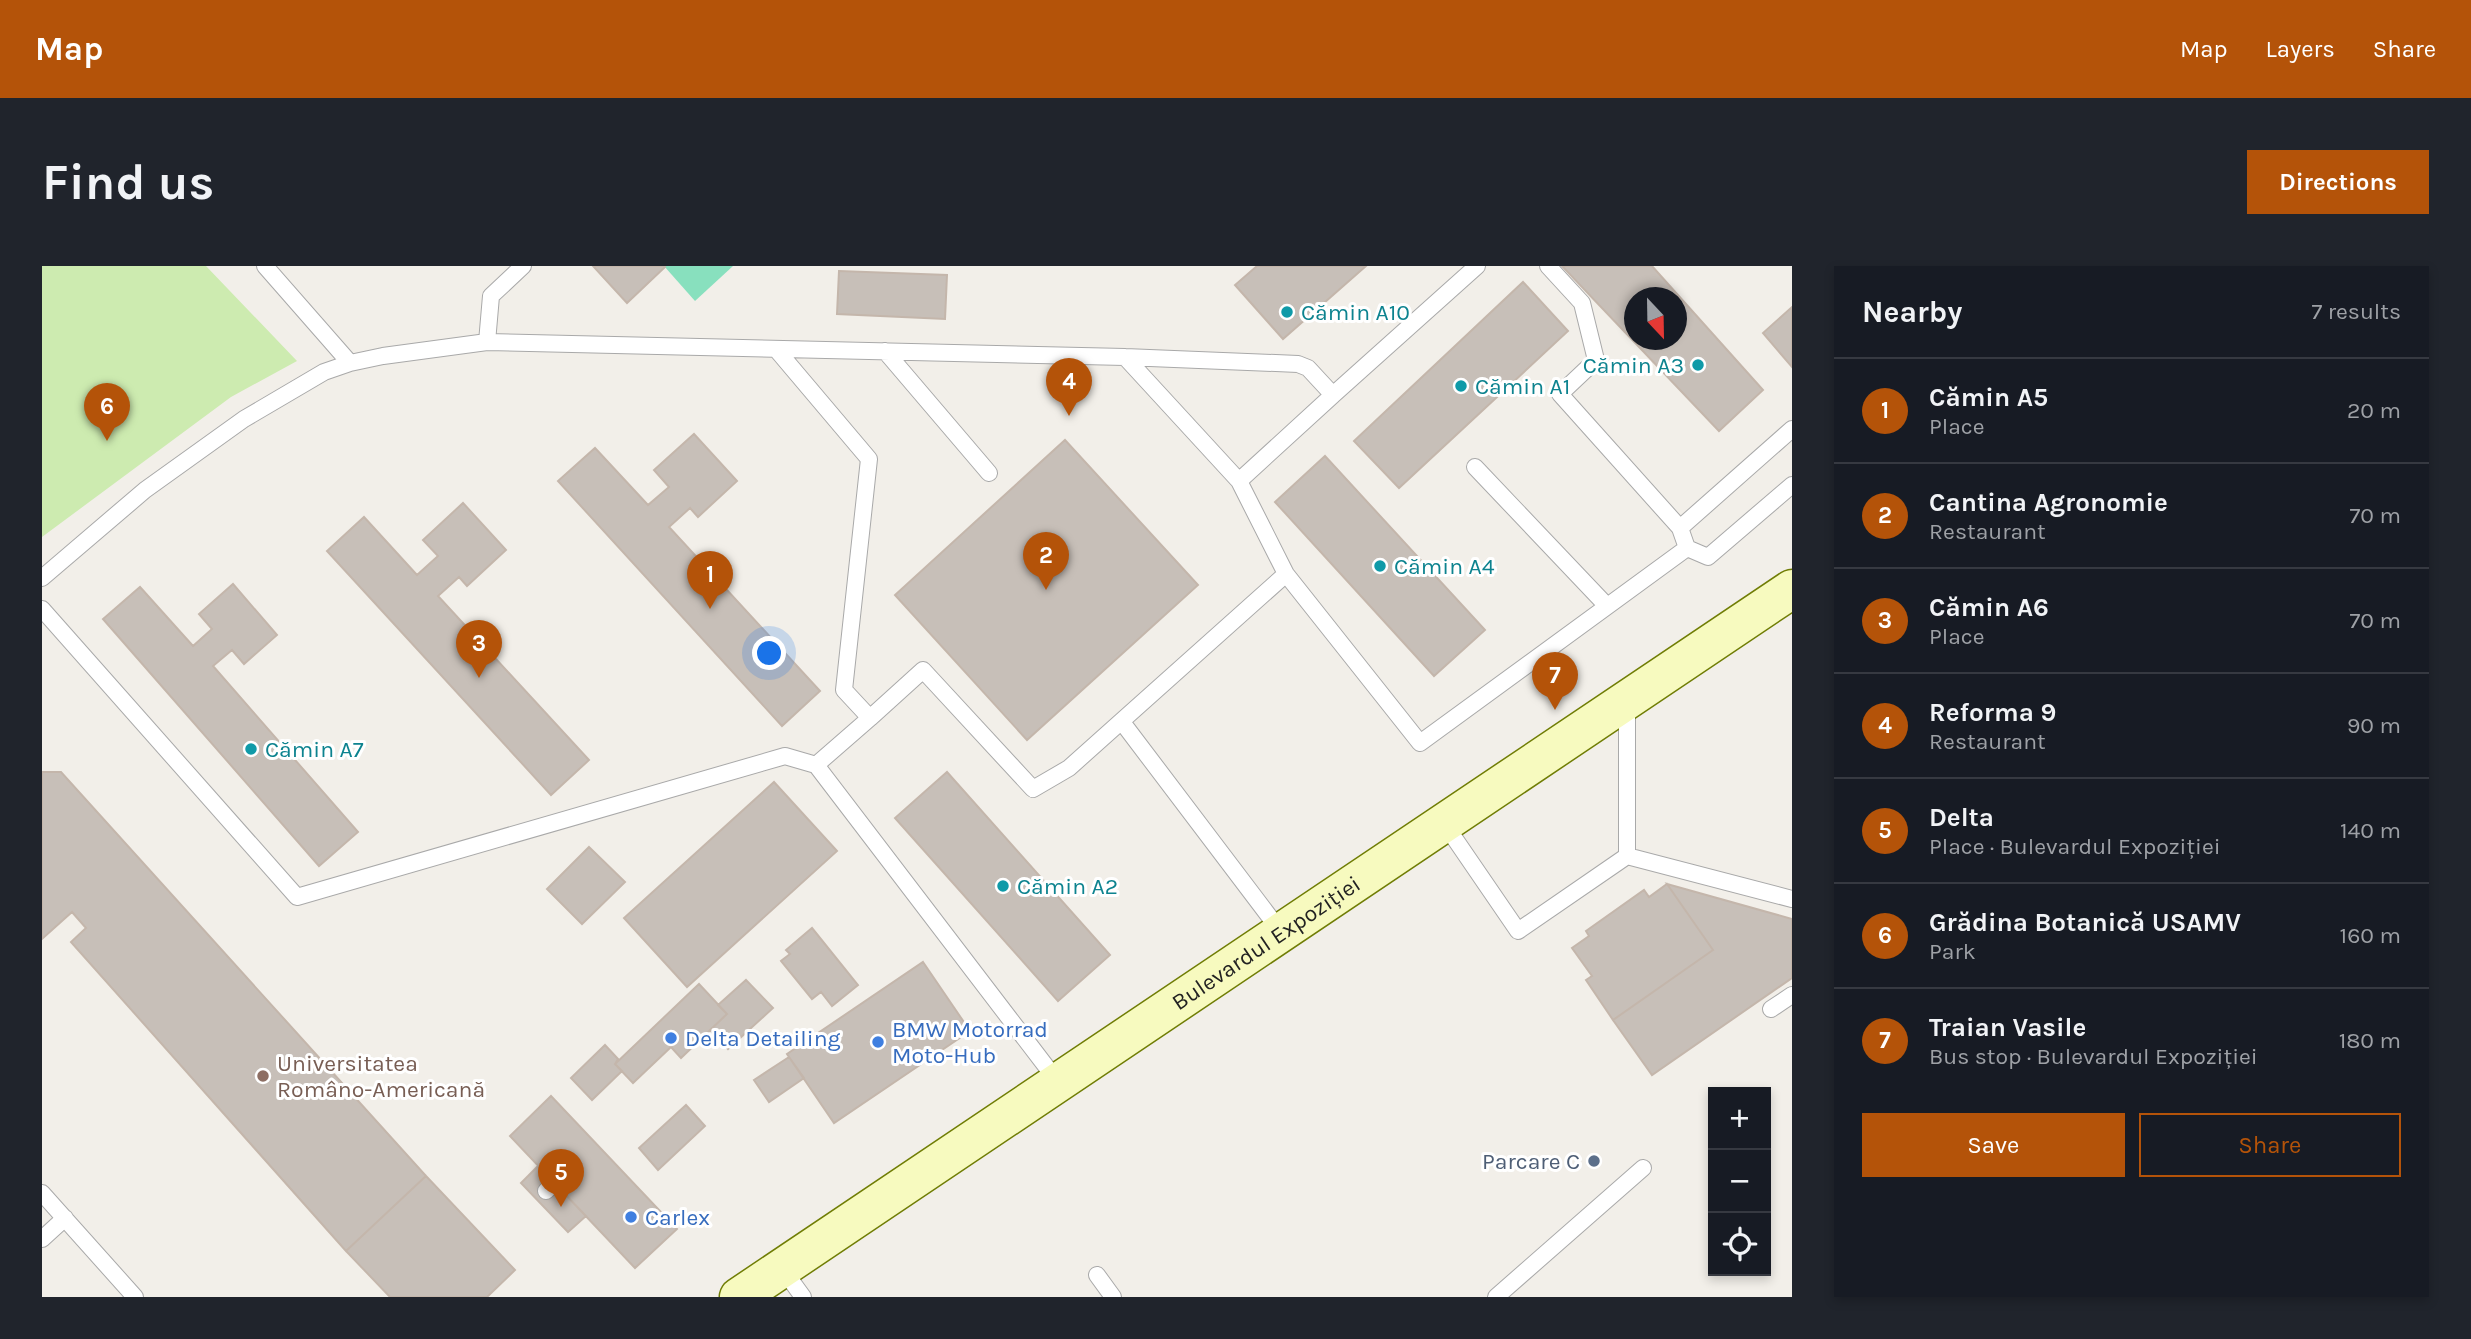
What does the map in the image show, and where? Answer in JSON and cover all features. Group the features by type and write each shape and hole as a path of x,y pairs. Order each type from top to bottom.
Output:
{"street":[{"name":"Bulevardul Expoziției","path":"739,1297 793,1282 1058,1082 1792,589"}],"lane":[{"path":"265,266 350,363"},
{"path":"486,342 491,296 523,266"},
{"path":"1239,481 1477,266"},
{"path":"1548,266 1582,303 1596,360 1560,394 1681,528 1687,548"},
{"path":"42,578 145,490 244,419 324,372 350,363 486,342 1125,357 1298,364 1308,368 1333,395"},
{"path":"776,349 869,459 844,690 870,718"},
{"path":"885,351 989,473"},
{"path":"1125,357 1239,481 1286,574 1420,743 1687,548"},
{"path":"1681,528 1792,429"},
{"path":"1475,467 1607,606"},
{"path":"1687,548 1708,557 1792,485"},
{"path":"816,765 923,670 1033,789 1069,768 1286,574"},
{"path":"42,608 297,897 785,756 816,765 1058,1082"},
{"path":"1627,699 1627,856"},
{"path":"1122,722 1281,932"},
{"path":"1444,823 1518,931 1627,856 1792,899"},
{"path":"1771,1009 1792,995"},
{"path":"1496,1297 1643,1168"},
{"path":"42,1193 135,1297"},
{"path":"42,1239 65,1219"},
{"path":"1097,1275 1113,1297"}],"green space":[{"path":"42,266 206,266 297,361 231,397 42,537"},
{"path":"664,266 733,266 695,301"}],"building":[{"path":"593,266 664,266 665,267 627,303"},
{"name":"Cămin A10","path":"1257,266 1366,266 1283,339 1235,285"},
{"name":"Cămin A3","path":"1562,266 1652,266 1671,287 1624,287 1624,331"},
{"path":"839,271 947,275 945,319 837,314"},
{"name":"Cămin A1","path":"1523,282 1568,331 1399,488 1354,441"},
{"name":"Cămin A3","path":"1687,305 1763,390 1719,431 1642,350 1687,350"},
{"path":"1792,307 1792,367 1763,333"},
{"path":"694,434 737,481 698,517 690,508 669,527 820,691 782,726 558,481 595,448 648,505 669,487 654,470"},
{"path":"1065,440 1198,585 1027,740 895,595"},
{"name":"Cămin A4","path":"1325,456 1485,630 1434,676 1275,502"},
{"path":"463,503 506,550 467,586 459,577 438,596 589,760 551,795 327,551 364,517 417,575 438,556 423,540"},
{"name":"Cămin A7","path":"233,584 277,635 244,664 232,650 213,666 358,832 319,866 103,619 140,587 193,646 212,629 199,614"},
{"path":"42,772 61,772 426,1176 346,1251 71,942 86,928 72,912 42,939"},
{"name":"Cămin A2","path":"947,772 1110,955 1058,1001 895,818"},
{"path":"774,782 837,851 687,987 624,918"},
{"path":"589,847 625,882 582,924 547,889"},
{"path":"1667,884 1713,950 1613,1020 1586,980 1592,976 1572,948 1589,936 1586,931 1644,890 1649,897"},
{"path":"1667,884 1792,919 1792,978 1652,1075 1613,1020 1713,950"},
{"path":"812,928 858,985 832,1006 821,992 812,999 781,961 790,954 786,950"},
{"name":"BMW Motorrad Moto-Hub","path":"923,962 970,1031 834,1123 787,1054"},
{"path":"746,980 773,1008 728,1049 710,1030 727,1014 718,1005"},
{"name":"Delta Detailing","path":"699,984 727,1014 681,1058 671,1047 633,1083 615,1064"},
{"path":"605,1045 618,1059 615,1064 622,1071 592,1100 571,1078"},
{"path":"789,1057 804,1078 769,1102 754,1080"},
{"path":"551,1096 677,1229 635,1268 510,1136"},
{"path":"686,1105 705,1126 658,1170 639,1148"},
{"path":"538,1166 586,1216 568,1232 521,1183"},
{"path":"426,1176 515,1270 487,1297 390,1297 346,1251"}],"place":[{"name":"Cămin A10","path":"1287,312"},
{"name":"Cămin A3","path":"1698,365"},
{"name":"Cămin A1","path":"1461,386"},
{"name":"Reforma 9","path":"1069,416"},
{"name":"Grădina Botanică USAMV","path":"107,441"},
{"name":"Cămin A4","path":"1380,566"},
{"name":"Cantina Agronomie","path":"1046,590"},
{"name":"Cămin A5","path":"710,609"},
{"name":"Cămin A6","path":"479,678"},
{"name":"Traian Vasile","path":"1555,710"},
{"name":"Cămin A7","path":"251,749"},
{"name":"Cămin A2","path":"1003,886"},
{"name":"Delta Detailing","path":"671,1038"},
{"name":"BMW Motorrad Moto-Hub","path":"878,1042"},
{"name":"Universitatea Româno-Americană","path":"263,1076"},
{"name":"Parcare C","path":"1594,1161"},
{"name":"Delta","path":"561,1207"},
{"name":"Carlex","path":"631,1217"}]}
